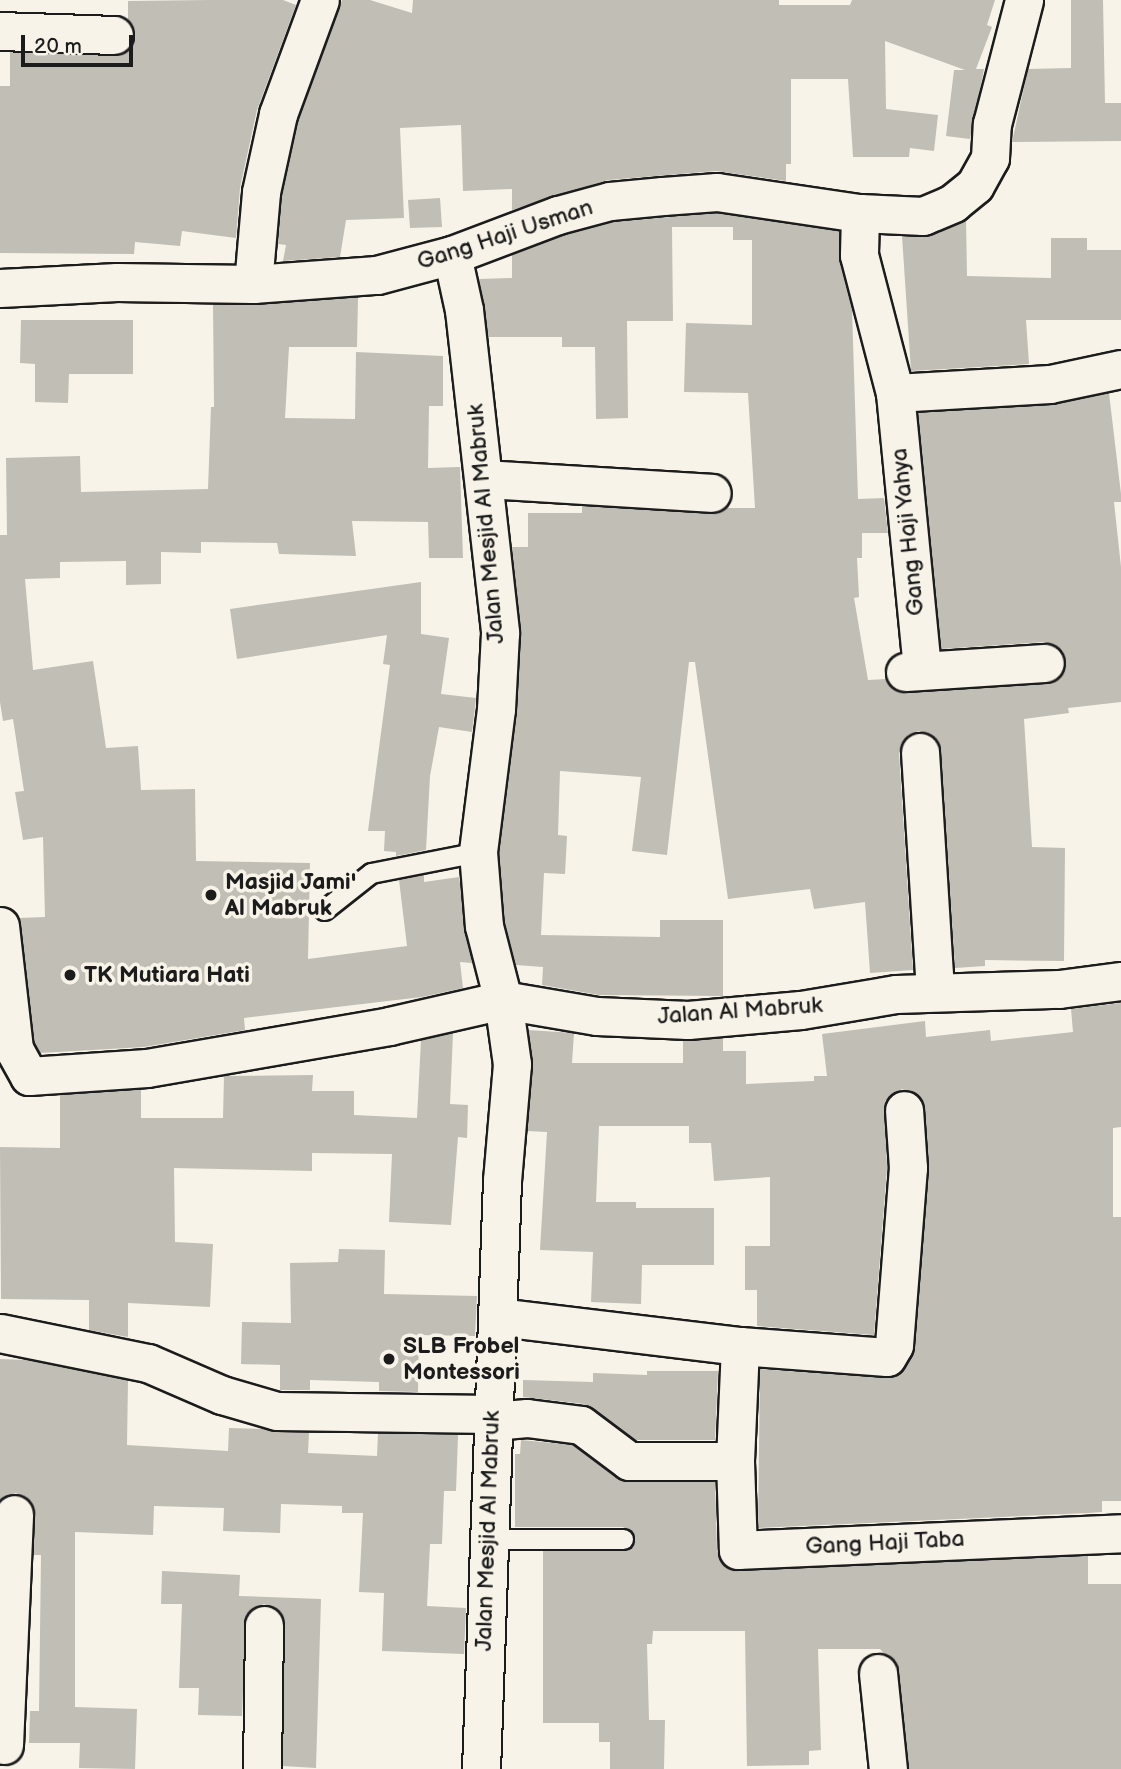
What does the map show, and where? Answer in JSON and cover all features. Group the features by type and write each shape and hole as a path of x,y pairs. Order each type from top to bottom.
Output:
{"street":[{"path":"253,284 261,192 278,114 320,0"},
{"name":"Gang Haji Usman","path":"0,288 117,282 253,284 377,275 452,255 490,237 610,201 717,192 860,213 923,216 953,203 975,186 990,158 992,124 1024,0"},
{"path":"0,31 114,35"},
{"name":"Gang Haji Yahya","path":"860,213 859,255 895,393 914,671 1045,663"},
{"name":"Jalan Mesjid Al Mabruk","path":"452,255 464,310 485,479 500,633 496,709 478,852 484,926 503,1000 512,1064 502,1180 481,1769"},
{"path":"895,393 1050,384 1121,369"},
{"path":"485,479 712,493"},
{"path":"920,752 935,992 1059,989 1121,981"},
{"path":"0,926 14,1049 29,1076 147,1068 389,1026 503,1000"},
{"name":"Jalan Al Mabruk","path":"503,1000 597,1016 688,1020 935,992"},
{"path":"499,1317 740,1346 887,1357 892,1352 908,1168 904,1110"},
{"path":"0,1333 148,1363 222,1395 277,1411 527,1418 581,1425 629,1461 734,1461"},
{"name":"Gang Haji Taba","path":"740,1346 734,1461 736,1546 741,1551 1121,1533"},
{"path":"4,1751 14,1514"},
{"path":"262,1769 264,1625"},
{"path":"878,1673 888,1769"}],"lane":[{"path":"324,910 371,873 478,852"},
{"path":"488,1539 623,1539"}],"building":[{"path":"283,0 296,5 257,110 240,188 236,238 182,231 180,246 135,242 134,254 0,253 0,86 10,86 10,52 123,54 135,36 128,20 128,1"},
{"path":"342,0 370,0 412,13 413,0 779,0 779,5 850,5 852,0 995,0 987,25 992,27 976,69 984,69 970,139 946,136 954,70 965,70 885,41 886,109 938,115 934,151 910,148 909,157 853,157 848,79 791,79 791,164 786,164 786,181 716,171 608,180 512,210 512,189 463,191 461,125 400,128 404,218 346,220 340,257 283,261 286,245 278,244 282,195 298,120"},
{"path":"1071,0 1103,0 1105,103 1121,103 1121,141 1012,142 1028,69 1071,68"},
{"path":"440,198 442,227 410,228 408,200"},
{"path":"716,213 839,231 839,260 852,310 858,499 884,498 888,533 862,533 862,558 857,558 859,597 854,598 868,680 886,679 895,690 906,693 1046,684 1063,673 1063,652 1044,642 941,649 918,413 1051,405 1109,393 1121,494 1121,502 1114,502 1121,567 1121,702 1068,708 1069,713 1024,719 1032,847 1065,848 1064,961 985,960 985,966 955,968 941,751 937,740 919,731 908,735 899,753 913,970 870,973 865,902 814,909 810,889 728,899 695,662 689,662 667,855 632,851 641,777 560,771 558,835 567,836 565,874 544,873 541,935 660,937 660,920 723,920 723,996 599,995 542,985 543,967 516,965 505,923 499,852 517,712 521,634 512,547 528,547 528,513 582,513 582,506 711,514 725,508 755,508 748,393 684,392 686,323 752,325 752,240 733,240 733,227 672,227 673,321 627,321 628,418 596,419 595,347 562,347 562,337 488,337 479,279 512,278 512,255 564,235 614,222"},
{"path":"966,219 967,276 1051,278 1051,238 1087,238 1087,250 1121,250 1121,320 1026,320 1029,364 911,371 902,236 931,235"},
{"path":"358,297 357,347 289,347 285,418 355,419 356,352 443,356 443,406 429,406 428,468 460,467 463,558 429,558 428,522 352,521 356,556 279,554 277,543 201,542 201,553 161,552 161,584 126,585 126,561 60,562 60,578 25,579 33,670 93,661 106,748 138,746 141,790 195,789 196,861 310,863 308,959 407,946 399,880 424,875 424,882 459,877 472,963 460,962 463,988 422,997 244,1018 245,1030 144,1047 40,1053 34,1042 19,918 45,917 43,837 23,840 15,792 24,791 13,719 3,721 0,702 0,535 7,535 6,458 80,456 81,492 208,489 211,407 214,407 213,304"},
{"path":"21,320 133,320 133,374 69,374 68,403 35,402 35,364 20,363"},
{"path":"421,582 421,634 449,638 441,694 476,698 472,732 439,727 430,776 426,850 396,856 396,852 384,851 385,831 368,831 390,665 383,664 387,635 237,659 230,609"},
{"path":"1121,1003 1121,1127 1113,1128 1113,1217 1121,1217 1121,1501 1102,1501 1102,1512 758,1528 760,1369 886,1378 897,1375 912,1355 929,1170 922,1099 902,1089 885,1101 887,1168 874,1335 757,1326 757,1290 745,1290 745,1246 770,1246 770,1177 714,1181 711,1143 689,1143 689,1126 599,1126 596,1202 636,1202 636,1208 714,1208 714,1265 642,1265 641,1304 591,1302 593,1252 540,1250 547,1132 527,1131 533,1066 528,1030 574,1033 572,1063 683,1063 683,1041 723,1038 723,1051 746,1051 746,1084 814,1081 814,1076 827,1076 822,1034 925,1021 926,1037 990,1030 991,1041 1073,1032 1071,1009"},
{"path":"453,1033 450,1104 468,1105 467,1138 458,1137 451,1225 389,1222 392,1154 312,1153 312,1171 174,1168 175,1242 213,1244 210,1307 128,1303 128,1337 89,1330 89,1300 1,1299 0,1147 60,1148 60,1095 141,1089 141,1118 223,1118 224,1076 313,1075 312,1091 354,1091 354,1115 417,1118 421,1040"},
{"path":"339,1249 385,1250 384,1294 477,1296 475,1336 419,1335 418,1392 379,1391 379,1382 310,1380 310,1390 280,1390 280,1365 241,1364 242,1322 291,1323 290,1263 338,1262"},
{"path":"0,1359 26,1360 128,1380 127,1445 228,1451 229,1428 264,1429 309,1432 308,1453 377,1456 378,1433 458,1435 456,1491 444,1491 442,1544 430,1544 427,1606 466,1608 464,1654 382,1651 384,1593 359,1592 363,1513 342,1513 342,1506 281,1504 280,1533 223,1531 224,1508 154,1506 153,1535 75,1532 75,1707 137,1709 135,1769 79,1768 80,1743 29,1743 30,1711 39,1711 41,1555 33,1555 32,1504 16,1493 0,1499"},
{"path":"647,1371 718,1371 715,1440 636,1440 584,1404 523,1397 523,1380 593,1382 593,1373 647,1375"},
{"path":"521,1440 573,1445 628,1482 715,1482 717,1551 728,1568 738,1571 1088,1555 1088,1584 1121,1584 1121,1769 909,1769 899,1670 880,1649 818,1649 821,1750 809,1751 809,1765 747,1766 745,1631 653,1631 652,1644 647,1644 649,1720 665,1720 664,1769 610,1769 610,1742 599,1742 599,1723 543,1723 543,1551 624,1551 634,1544 634,1534 623,1527 515,1527 515,1454 520,1454"},
{"path":"162,1571 240,1575 239,1596 321,1599 316,1768 283,1766 282,1614 264,1604 246,1615 242,1716 198,1715 199,1688 179,1688 182,1604 161,1604"}],"place":[{"name":"Masjid Jami' Al Mabruk","path":"211,895"},
{"name":"TK Mutiara Hati","path":"70,975"},
{"name":"SLB Frobel Montessori","path":"389,1359"}]}
